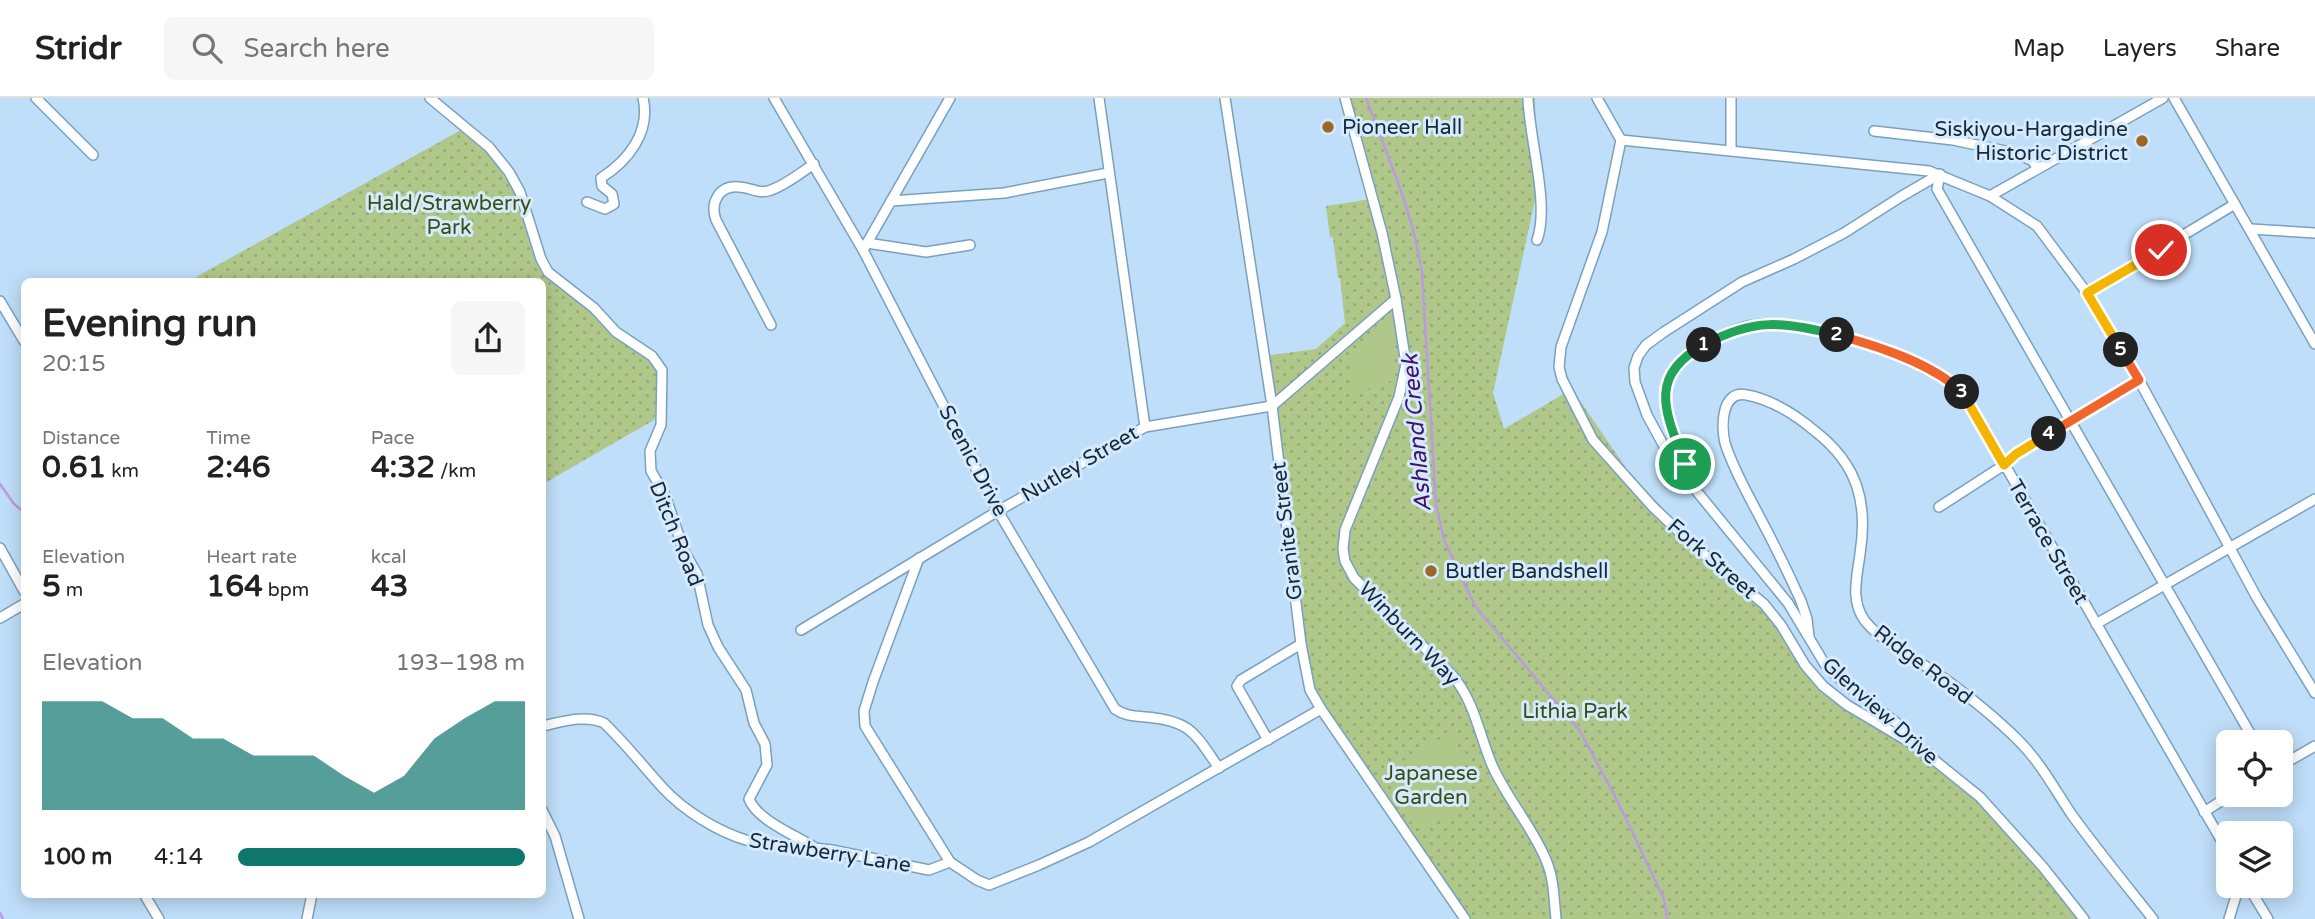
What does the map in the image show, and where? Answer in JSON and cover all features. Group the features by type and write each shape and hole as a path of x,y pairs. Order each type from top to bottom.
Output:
{"street":[{"path":"36,98 93,155"},
{"name":"Ditch Road","path":"430,98 489,147 509,172 520,192 548,272 594,308 616,332 652,356 662,370 661,425 650,451 649,463 665,495 684,551 697,574 708,625 746,690 754,723 765,744 767,765 749,799 765,819 814,847"},
{"path":"587,202 605,209 614,204 612,194 602,186 601,178 626,159 643,130 646,117 643,98"},
{"name":"Scenic Drive","path":"774,98 865,247 998,511 1115,709 1128,716 1165,719 1186,726 1219,768"},
{"path":"950,98 865,247 926,252 970,245"},
{"path":"1099,98 1145,427"},
{"name":"Granite Street","path":"1225,98 1272,406 1301,644 1310,690 1465,919"},
{"name":"Winburn Way","path":"1345,98 1382,233 1396,299 1406,373 1381,443 1348,520 1344,538 1345,561 1354,578 1453,676 1465,692 1500,782 1547,862 1556,919"},
{"path":"1528,98 1543,211 1537,240"},
{"path":"1597,98 1621,139 1891,165 1940,174 1990,196 2037,226 2087,293 2139,380 2229,548 2315,693"},
{"path":"1731,98 1731,150"},
{"path":"1990,196 2163,98"},
{"path":"2174,98 2315,344"},
{"path":"1874,131 1953,140 2015,153 2033,162 2037,168"},
{"name":"Fork Street","path":"1621,139 1602,232 1561,347 1559,367 1572,401 1593,440 1653,507 1695,547 1764,604 1781,625 1812,676 1847,705 1918,747"},
{"path":"771,325 721,231 713,206 716,197 725,190 740,187 757,191 771,190 814,164"},
{"path":"891,201 1004,193 1108,173"},
{"path":"1940,174 1937,189 2248,730"},
{"name":"Glenview Drive","path":"1940,174 1844,233 1742,282 1646,345 1634,368 1640,397 1672,461 1788,603 1810,642 1834,674 1898,724 1918,747 1980,797 2043,867 2084,919"},
{"path":"2087,293 2235,204"},
{"path":"2251,229 2315,233"},
{"path":"1272,406 1396,299"},
{"path":"0,301 21,336"},
{"name":"Terrace Street","path":"1691,484 1665,401 1671,372 1682,359 1695,350 1732,330 1758,324 1824,331 1904,358 1941,375 1964,394 2216,832"},
{"path":"1939,507 2004,465 2016,454 2139,380"},
{"name":"Ridge Road","path":"1810,642 1801,601 1744,486 1726,443 1723,430 1725,408 1731,398 1741,394 1771,402 1800,419 1836,450 1853,475 1861,497 1863,516 1861,552 1854,587 1857,602 1867,623 1882,637 1964,694 2018,740 2038,763 2091,841 2154,919"},
{"name":"Nutley Street","path":"800,630 998,511 1145,427 1272,406"},
{"path":"2096,624 2315,499"},
{"path":"0,548 21,586"},
{"path":"919,558 873,682 864,718 871,737 950,862 989,885 1089,842 1321,709"},
{"path":"0,618 21,606"},
{"path":"1268,740 1237,686 1241,680 1301,644"},
{"name":"Strawberry Lane","path":"546,725 574,720 598,720 611,730 664,790 686,809 727,833 749,841 814,847 929,870 950,862"},
{"path":"2293,759 2315,746"},
{"path":"2204,811 2216,804"},
{"path":"546,818 555,836 579,919"},
{"path":"146,898 159,919"},
{"path":"307,919 311,898"},
{"path":"2229,919 2235,898"},
{"path":"2255,898 2268,919"}],"green space":[{"name":"Lithia Park","path":"1345,98 1535,98 1537,191 1493,393 1504,429 1572,389 1628,471 1689,536 1751,586 1778,613 1822,679 1837,694 1933,749 1997,816 2084,919 1465,919 1310,690 1265,356 1316,349 1345,323 1340,278 1326,206 1372,199"},
{"name":"Hald/Strawberry Park","path":"461,130 491,156 515,193 540,268 591,312 617,339 655,363 659,397 654,420 546,482 546,278 194,278"},
{"path":"1390,317 1395,356 1394,380 1353,394 1351,358"},
{"name":"Japanese Garden","path":"1451,732 1472,801 1423,830 1383,773"}],"waterway":[{"name":"Ashland Creek","path":"1366,98 1391,162 1418,250 1422,273 1436,505 1444,540 1475,606 1580,731 1619,804 1664,899 1667,919"},
{"path":"0,484 21,510"},
{"path":"0,913 3,919"}],"place":[{"name":"Pioneer Hall","path":"1328,127"},
{"name":"Siskiyou-Hargadine Historic District","path":"2142,141"},
{"name":"Butler Bandshell","path":"1431,571"}],"route":[{"path":"1685,464 1665,401 1671,372 1682,359 1695,350 1732,330 1769,324 1812,328 1847,338 1904,358 1941,375 1964,394 2004,465 2016,454 2139,380 2087,293 2161,250"}]}
